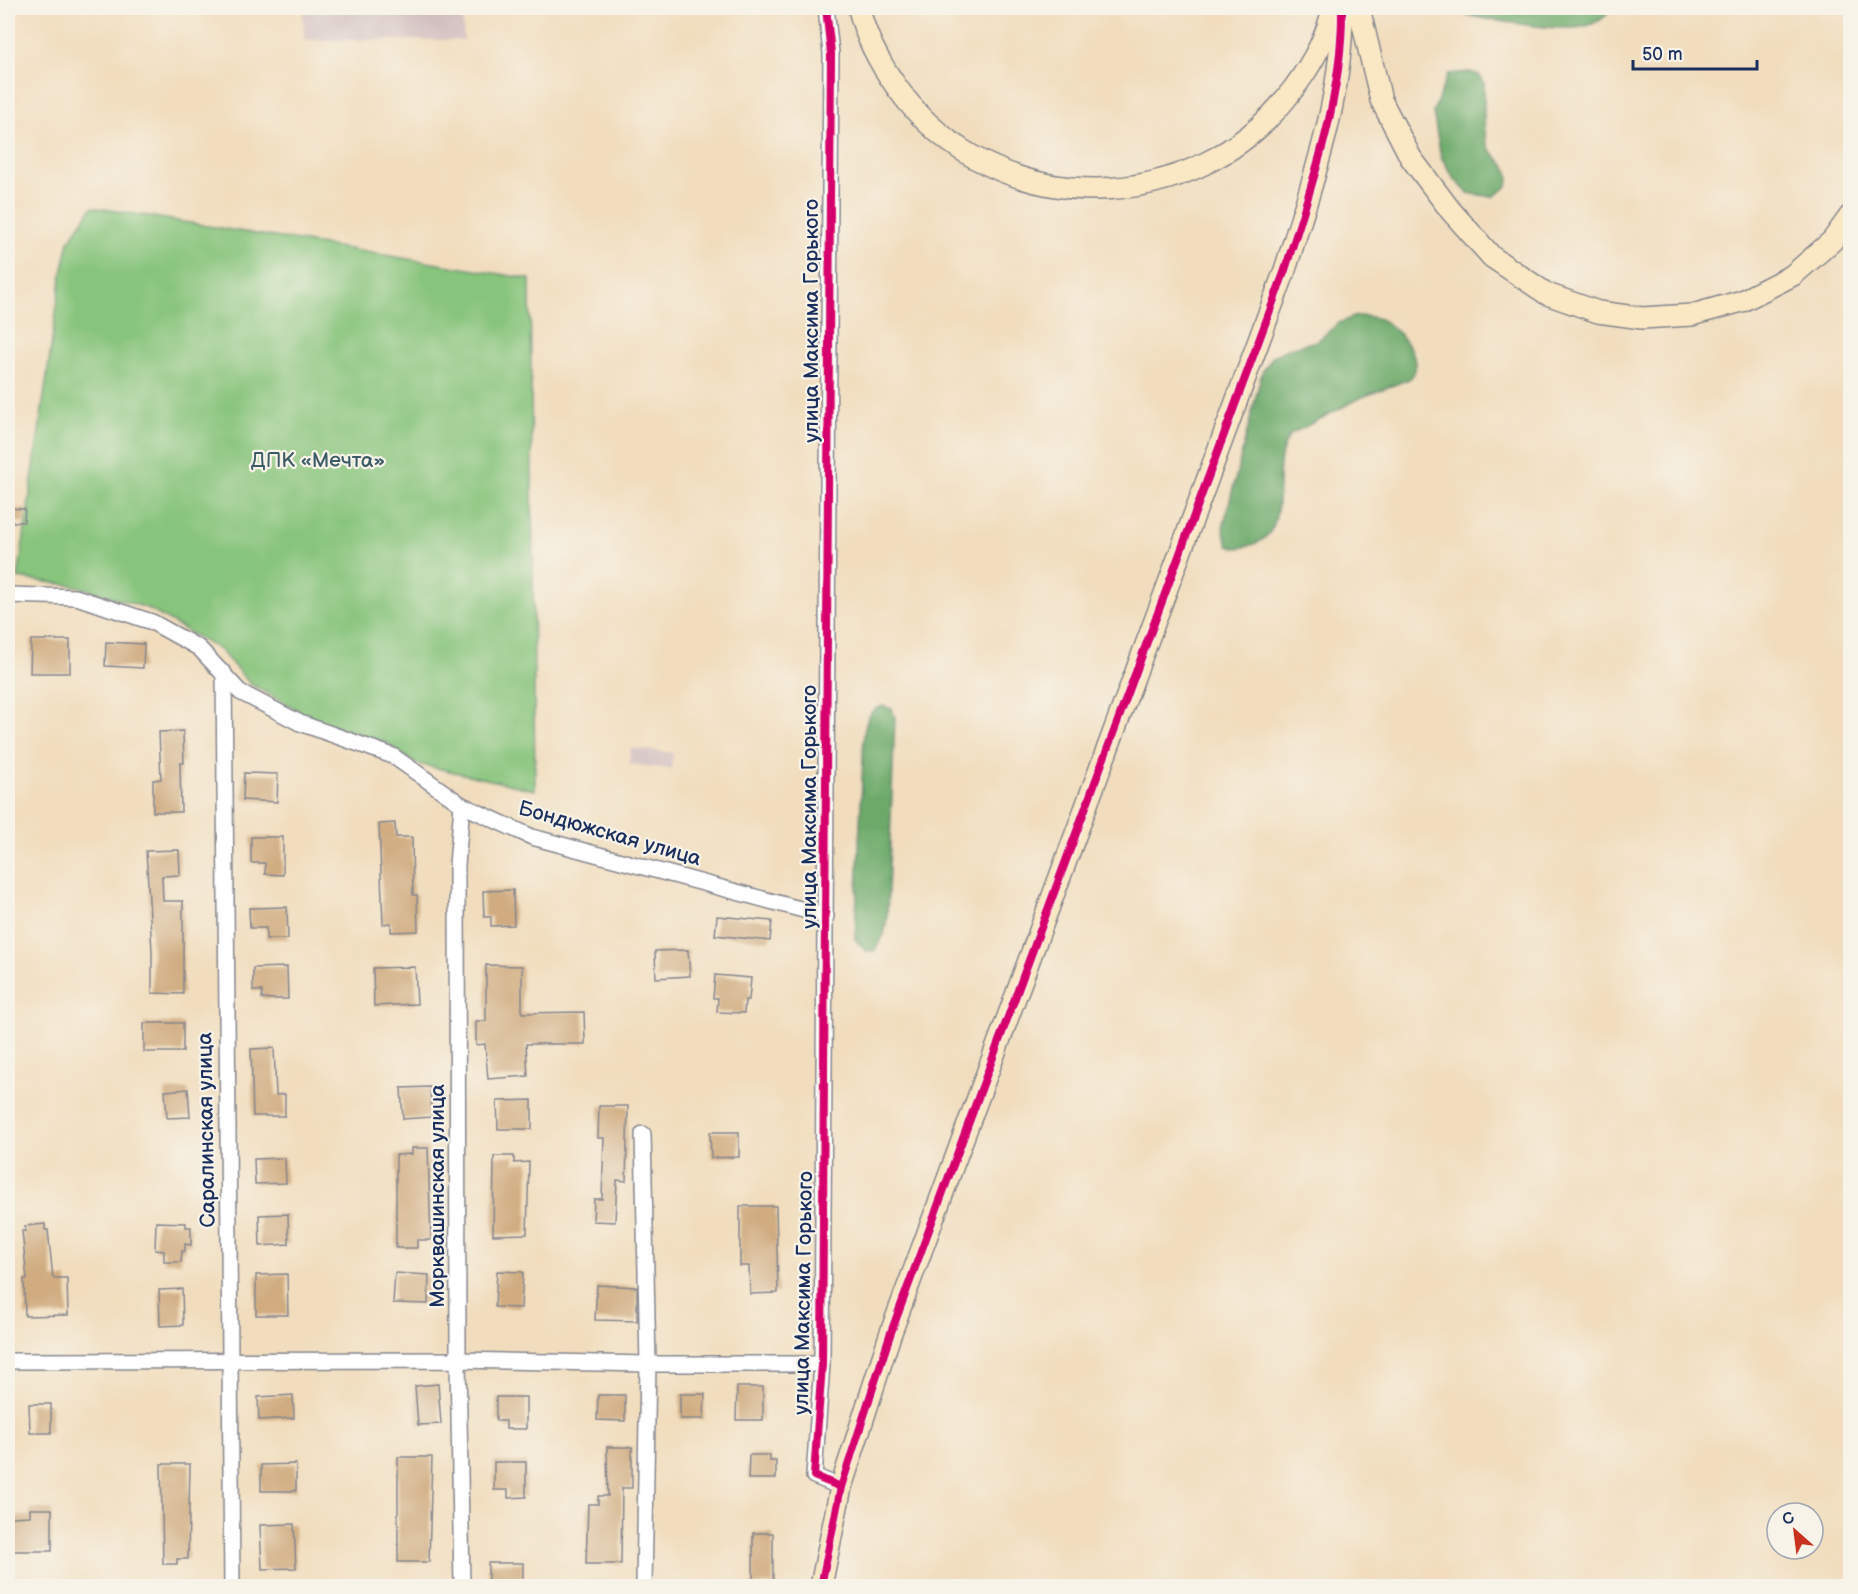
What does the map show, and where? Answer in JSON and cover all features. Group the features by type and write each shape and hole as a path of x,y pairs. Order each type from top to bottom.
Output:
{"street":[{"name":"улица Максима Горького","path":"826,8 831,53 826,916 822,1364 814,1476 841,1487"},
{"path":"859,8 882,66 912,108 950,143 994,169 1043,185 1095,190 1156,182 1195,170 1240,144 1279,110 1309,68 1330,21 1333,8"},
{"path":"821,1587 841,1487 890,1335 1285,270 1323,151 1336,76 1342,8"},
{"path":"1359,8 1381,100 1411,158 1451,211 1492,257 1547,294 1598,312 1642,318 1692,315 1742,301 1793,275 1832,241 1851,216"},
{"name":"Бондюжская улица","path":"8,595 76,597 152,622 199,648 240,692 300,723 393,756 462,805 532,837 826,916"},
{"name":"Саралинская улица","path":"224,673 232,1587"},
{"name":"Морквашинская улица","path":"462,805 457,865 458,1360 462,1587"},
{"path":"643,1134 648,1364 644,1587"},
{"path":"8,1361 458,1360 648,1364 822,1364"}],"shaded area":[{"path":"303,8 462,8 464,40 304,40"},
{"path":"631,748 673,753 671,769 629,764"}],"green space":[{"path":"1439,8 1612,8 1607,15 1595,23 1569,28 1511,23"},
{"path":"1470,72 1479,75 1484,82 1485,136 1489,148 1508,172 1509,181 1506,187 1492,197 1468,193 1455,180 1441,157 1433,112 1448,74"},
{"name":"ДПК «Мечта»","path":"92,207 530,279 535,790 414,763 387,743 318,721 250,684 220,650 147,608 76,586 18,578 61,278 69,241"},
{"path":"1356,316 1376,318 1392,327 1408,344 1413,354 1414,372 1409,379 1360,398 1291,434 1280,462 1277,512 1273,526 1265,538 1251,545 1240,548 1228,546 1223,528 1262,372 1273,356 1289,348 1317,341 1339,323"},
{"path":"883,706 892,709 895,717 887,917 884,935 874,951 866,951 855,939 864,733 871,713"}],"building":[{"path":"8,508 25,509 24,522 8,522"},
{"path":"31,640 70,640 70,673 30,673"},
{"path":"106,642 144,644 143,668 105,666"},
{"path":"183,731 184,763 180,763 181,812 153,812 153,780 161,779 159,732"},
{"path":"244,773 278,774 277,802 243,800"},
{"path":"395,823 396,837 412,837 413,895 417,895 418,931 391,932 391,923 383,924 379,824"},
{"path":"251,837 283,837 283,875 265,874 265,863 251,863"},
{"path":"179,850 180,875 162,876 163,901 183,901 183,994 152,993 146,851"},
{"path":"513,890 514,925 491,926 491,917 484,917 483,891"},
{"path":"287,907 288,939 266,939 266,928 250,928 249,908"},
{"path":"717,916 772,921 770,941 715,935"},
{"path":"688,950 690,976 656,978 655,951"},
{"path":"486,965 522,966 522,1013 584,1012 585,1044 526,1044 528,1076 488,1079 485,1044 476,1045 476,1021 486,1021"},
{"path":"287,967 288,999 262,999 262,991 253,991 253,968"},
{"path":"415,967 417,1004 374,1006 373,968"},
{"path":"715,975 751,978 749,1000 745,1000 744,1013 717,1012 718,998 713,998"},
{"path":"144,1023 183,1023 183,1052 144,1052"},
{"path":"274,1048 276,1095 285,1094 285,1116 253,1116 251,1049"},
{"path":"430,1087 432,1117 403,1119 401,1088"},
{"path":"188,1089 190,1117 167,1118 165,1091"},
{"path":"532,1100 532,1129 498,1129 497,1101"},
{"path":"599,1106 628,1106 626,1181 617,1180 615,1222 593,1221 594,1199 602,1199 604,1138 598,1138"},
{"path":"710,1132 739,1132 739,1157 711,1158"},
{"path":"412,1148 428,1148 431,1240 417,1240 417,1248 396,1248 396,1155 412,1154"},
{"path":"494,1156 514,1156 514,1163 529,1162 527,1234 493,1235"},
{"path":"285,1158 286,1183 255,1184 254,1159"},
{"path":"740,1206 776,1206 778,1293 750,1294 749,1266 740,1266"},
{"path":"288,1214 289,1244 260,1246 259,1215"},
{"path":"156,1222 186,1223 186,1227 191,1227 191,1245 185,1244 181,1262 164,1262 164,1251 155,1250"},
{"path":"45,1224 45,1230 48,1230 53,1278 67,1278 68,1315 25,1316 24,1279 27,1279 22,1231 26,1231 25,1226"},
{"path":"497,1271 523,1272 521,1308 495,1307"},
{"path":"395,1273 429,1275 428,1304 393,1303"},
{"path":"287,1274 288,1315 256,1315 256,1275"},
{"path":"597,1285 637,1287 637,1321 595,1320"},
{"path":"182,1289 183,1325 160,1326 159,1290"},
{"path":"438,1384 441,1424 418,1425 415,1386"},
{"path":"737,1387 763,1387 763,1420 736,1420"},
{"path":"680,1394 705,1394 704,1419 680,1419"},
{"path":"293,1395 294,1418 259,1420 258,1397"},
{"path":"598,1395 625,1395 625,1421 597,1420"},
{"path":"496,1397 526,1397 526,1429 506,1429 506,1421 496,1421"},
{"path":"29,1404 51,1404 51,1433 30,1433"},
{"path":"607,1447 632,1447 632,1488 622,1488 621,1564 586,1564 588,1504 598,1504 598,1496 608,1496"},
{"path":"749,1455 770,1455 770,1461 776,1461 776,1479 748,1479"},
{"path":"398,1457 432,1457 429,1562 398,1562"},
{"path":"494,1462 526,1462 526,1497 508,1498 508,1490 494,1490"},
{"path":"161,1464 190,1464 188,1559 177,1559 177,1564 163,1564"},
{"path":"296,1464 296,1491 261,1491 261,1465"},
{"path":"30,1509 52,1509 52,1551 10,1551 10,1517 30,1516"},
{"path":"294,1524 296,1568 262,1569 260,1525"},
{"path":"753,1533 773,1533 773,1585 753,1585"},
{"path":"488,1563 523,1563 523,1587 488,1587"}],"cycle path":[{"path":"826,8 831,53 822,1364 814,1476 841,1487"},
{"path":"821,1586 841,1487 890,1335 1285,270 1332,108 1341,42 1342,8"}]}
